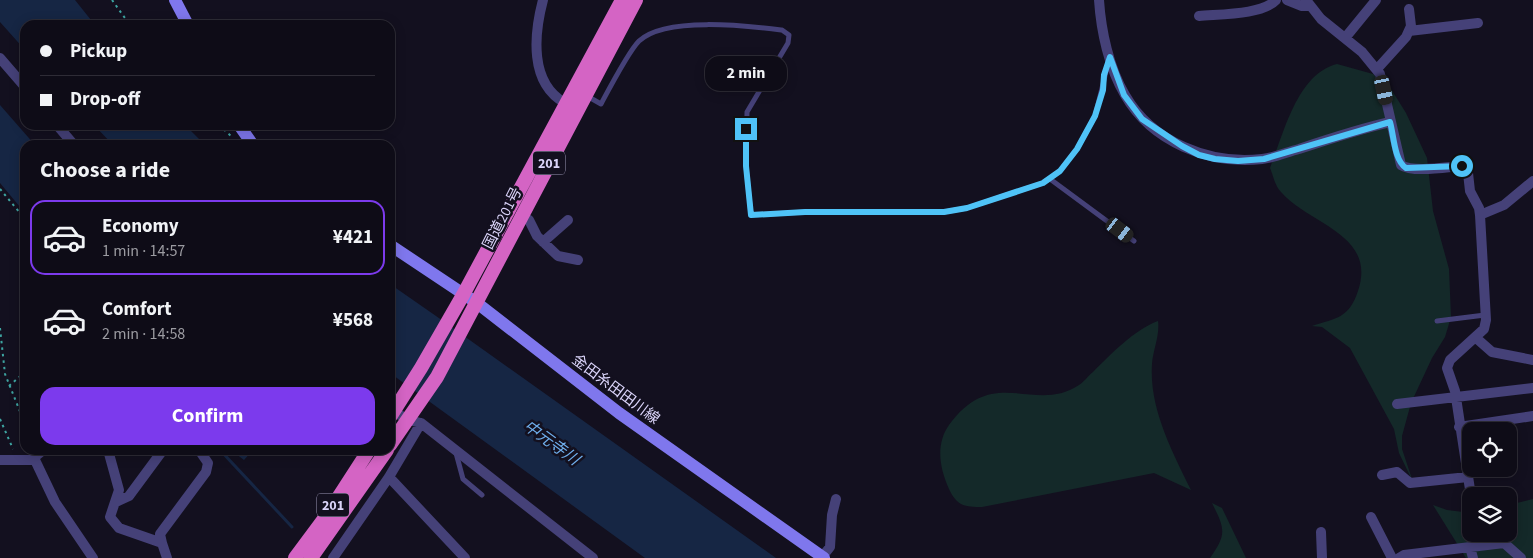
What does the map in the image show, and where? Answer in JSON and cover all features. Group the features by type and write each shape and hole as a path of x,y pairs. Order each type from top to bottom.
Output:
{"highway":[{"name":"国道201号","path":"395,407 421,368 622,0"},
{"name":"国道201号","path":"395,439 414,418 437,377 584,95 636,0"},
{"name":"201","path":"295,558 327,515 366,455"},
{"name":"201","path":"311,558 383,455"}],"main road":[{"path":"175,0 185,20"},
{"name":"金田糸田田川線","path":"395,248 477,303 619,413 823,558"}],"street":[{"path":"543,0 536,38 536,56 542,76 552,96 565,102"},
{"path":"1099,0 1100,19 1110,57 1124,95 1142,119 1199,155 1215,159 1238,161 1264,159 1390,122"},
{"path":"1199,16 1252,10 1272,5 1276,0"},
{"path":"1287,0 1302,6 1308,3 1362,52 1377,69 1380,74 1401,165 1412,168 1462,166 1468,173 1470,191 1479,208 1480,215 1486,315 1484,329 1450,360 1447,368 1456,396 1462,444"},
{"path":"1345,38 1376,0"},
{"path":"1377,69 1406,37 1411,26 1409,10"},
{"path":"1409,31 1478,23"},
{"path":"0,58 20,82"},
{"path":"61,130 70,140"},
{"path":"1480,215 1504,205 1533,181"},
{"path":"521,216 529,220 537,236 558,256 578,260"},
{"path":"543,242 568,220"},
{"path":"1475,337 1492,352 1533,360"},
{"path":"1396,404 1533,388"},
{"path":"395,411 414,418 593,558"},
{"path":"1459,427 1533,416"},
{"path":"333,558 390,477 414,418"},
{"path":"110,455 118,480 119,490 110,517 119,528 162,543"},
{"path":"116,502 129,496 159,455"},
{"path":"167,558 160,534 206,472 208,463 202,455"},
{"path":"0,460 35,460 55,502 93,558"},
{"path":"1382,475 1397,472 1410,483 1468,477 1470,487"},
{"path":"390,477 465,558"},
{"path":"823,558 830,547 832,515 836,499"},
{"path":"1371,516 1392,558"},
{"path":"1321,532 1322,558"},
{"path":"1399,558 1404,555 1504,543 1521,558"},
{"path":"1470,547 1473,558"}],"lane":[{"path":"584,95 600,104 639,41 659,31 681,27 725,26 782,30 790,35 788,43 747,112 746,166 751,215 805,212 944,212 992,201 1043,183 1060,171 1077,149 1095,116 1110,57"},
{"path":"1050,179 1134,241"},
{"path":"1436,320 1486,315"},
{"path":"455,450 463,480 482,495"},
{"path":"35,460 41,455"}],"path":[{"path":"112,0 126,20"},
{"path":"0,189 20,213"},
{"path":"0,328 5,374 20,412"},
{"path":"9,386 20,376"},
{"path":"0,419 19,460"}],"green space":[{"path":"1337,64 1373,74 1391,89 1406,113 1427,158 1433,211 1449,269 1451,317 1445,337 1432,358 1411,403 1402,436 1402,449 1413,482 1399,453 1394,429 1350,348 1322,327 1312,326 1335,319 1351,307 1358,291 1361,272 1358,256 1350,243 1338,232 1293,203 1279,190 1270,168 1287,122 1302,92 1323,70"},
{"path":"1158,321 1158,332 1152,364 1154,397 1163,429 1191,490 1154,473 982,507 966,506 955,499 943,473 940,449 949,425 966,407 982,397 998,393 1046,395 1062,393 1081,384 1123,343 1140,330"},
{"path":"1533,499 1533,558 1466,558 1433,505 1447,510 1462,512 1462,542 1517,542 1517,503"},
{"path":"1212,503 1222,508 1246,558 1210,558 1222,537 1220,519"}],"water":[{"path":"0,0 75,0 91,20 20,20 20,44 0,22"},
{"path":"0,105 31,140 20,140 20,207 0,183"},
{"path":"99,130 190,130 200,140 108,140"},
{"name":"中元寺川","path":"395,287 776,558 645,558 395,377"},
{"path":"238,455 248,455 244,460"}],"waterway":[{"path":"225,455 292,527"}],"route":[{"path":"746,129 746,166 751,215 805,212 944,212 967,208 1043,183 1060,171 1077,149 1095,116 1110,57 1124,95 1142,119 1158,131 1199,155 1215,159 1238,161 1264,159 1390,122 1401,165 1406,168 1417,169 1462,166"}]}
